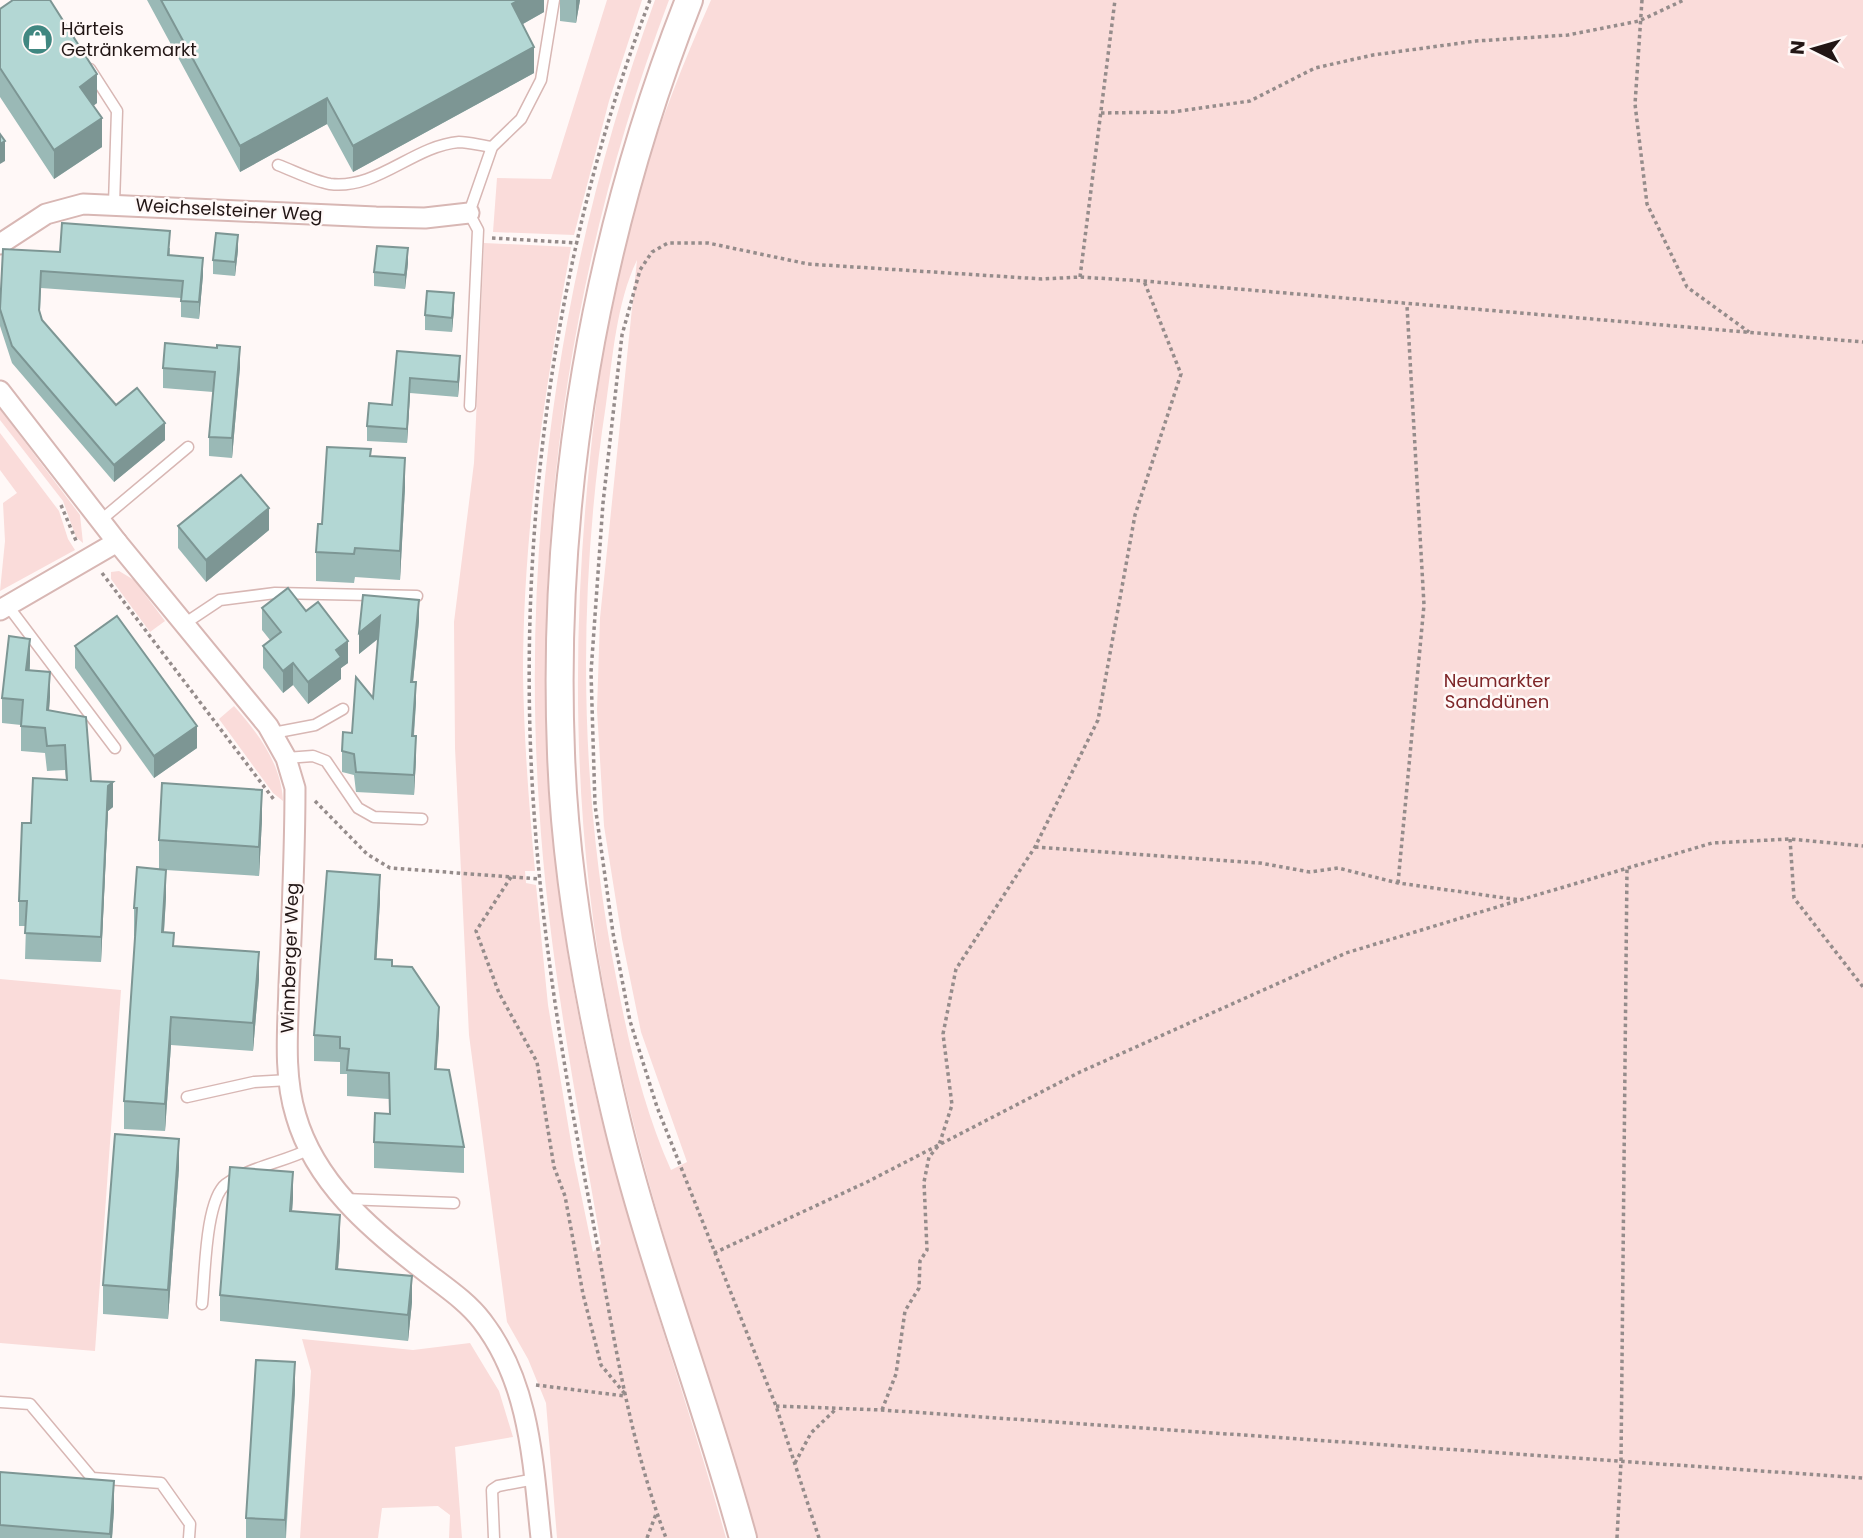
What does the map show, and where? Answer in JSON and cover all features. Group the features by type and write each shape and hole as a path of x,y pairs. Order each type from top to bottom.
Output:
{"main road":[{"path":"689,0 631,164 606,261 593,327 576,436 564,549 559,675 561,755 578,927 616,1118 743,1538"}],"street":[{"name":"Weichselsteiner Weg","path":"0,243 46,214 64,208 114,204 376,218 425,218 469,213"},
{"name":"Winnberger Weg","path":"0,391 117,542 273,733 286,758 294,780 295,824 287,1048 289,1080 296,1117 311,1149 344,1199 373,1231 466,1303 497,1342 516,1382 535,1479 541,1538"},
{"path":"4,608 117,542"}],"lane":[{"path":"470,406 478,238 477,226 469,213 492,147 521,119 541,80 554,0"},
{"path":"82,56 117,111 114,204"},
{"path":"278,165 329,184 350,183 375,177 427,151 460,142 492,147"},
{"path":"101,520 188,447"},
{"path":"184,625 220,600 275,593 417,596"},
{"path":"4,608 115,748"},
{"path":"273,733 315,725 343,709"},
{"path":"286,758 313,756 327,761 358,808 374,817 422,819"},
{"path":"187,1097 254,1082 289,1080"},
{"path":"202,1304 209,1231 215,1201 224,1185 311,1149"},
{"path":"344,1199 454,1203"},
{"path":"0,1402 30,1404 92,1478 161,1483 190,1524 189,1538"},
{"path":"494,1538 492,1490 498,1486 535,1479"}],"path":[{"path":"1080,277 1115,0"},
{"path":"1642,0 1635,104 1647,204 1687,287 1751,333"},
{"path":"1101,113 1173,112 1250,101 1315,68 1373,54 1476,41 1568,35 1639,21 1684,0"},
{"path":"478,238 578,243"},
{"path":"819,1538 776,1406 657,1107 630,1021 613,933 595,805 591,719 593,608 616,373 627,307 640,270 652,252 668,243 708,243 808,264 1042,279 1080,277 1144,281 1863,342"},
{"path":"882,1410 896,1374 905,1311 919,1288 920,1261 927,1250 924,1182 929,1157 939,1145 952,1105 943,1034 956,969 1035,846 1098,720 1135,515 1181,374 1144,281"},
{"path":"1398,883 1424,605 1407,305"},
{"path":"59,500 72,536 295,824"},
{"path":"294,780 367,853 390,869 540,879"},
{"path":"714,1253 939,1145 1080,1072 1346,953 1712,843 1790,839 1863,846"},
{"path":"1790,839 1794,898 1863,987"},
{"path":"1035,846 1260,863 1310,872 1338,869 1398,883 1520,900"},
{"path":"1617,1538 1621,1462 1627,867"},
{"path":"511,877 476,931 499,993 537,1062 554,1167 565,1196 583,1294 601,1365 626,1396 516,1382"},
{"path":"776,1406 882,1410 1863,1478"},
{"path":"795,1463 811,1433 837,1408"},
{"path":"647,1538 656,1512"}],"green space":[{"path":"607,0 642,0 609,101 574,235 493,232 497,178 551,179"},
{"path":"655,0 669,0 626,126 592,254 567,384 552,516 546,648 549,780 562,912 584,1043 598,1106 632,1230 726,1538 557,1538 546,1403 528,1359 507,1322 469,1035 455,748 454,622 474,463 484,243 571,247 544,406 527,567 523,674 535,871 525,871 526,883 536,885 548,1005 574,1160 593,1252 601,1244 564,1025 543,860 535,703 536,600 543,498 555,396 572,295 622,97"},
{"name":"Neumarkter Sanddünen","path":"711,0 1863,0 1863,1538 758,1538 661,1226 627,1099 600,964 590,892 579,747 578,675 584,530 594,425 608,324 638,193 681,71","holes":["637,260 600,618 597,710 604,826 622,939 641,1032 687,1162 671,1170 645,1099 632,1050 604,906 595,835 586,691 590,547 597,475 616,331 624,294"]},
{"path":"0,409 80,515 83,543 76,537 63,501 0,420"},
{"path":"0,433 59,511 68,539 75,550 0,591 5,541 3,503 17,493 0,470"},
{"path":"119,571 134,580 165,621 150,632 111,579 111,572"},
{"path":"234,706 267,749 278,774 283,801 273,793 219,719"},
{"path":"0,979 121,990 95,1351 0,1343"},
{"path":"302,1339 413,1350 470,1343 499,1391 513,1437 455,1447 462,1538 449,1538 450,1515 438,1506 382,1508 378,1538 300,1538 311,1371"}],"building":[{"path":"13,0 50,0 97,74 80,87 102,118 54,150 0,68 0,9"},
{"path":"161,0 519,0 512,4 534,47 353,146 327,98 240,146"},
{"path":"62,223 170,231 168,255 203,258 199,302 181,301 183,281 41,271 39,310 42,320 116,405 137,388 165,423 114,465 12,346 0,309 3,249 60,252"},
{"path":"216,233 238,235 235,262 213,260"},
{"path":"377,246 408,248 405,275 374,272"},
{"path":"427,291 454,293 452,318 425,315"},
{"path":"165,343 217,348 217,345 240,347 232,438 209,437 215,372 163,368"},
{"path":"397,351 460,356 458,382 410,378 407,429 367,426 369,403 392,405"},
{"path":"327,447 371,449 370,456 405,458 400,551 355,548 354,554 316,552 318,524 322,524"},
{"path":"241,475 269,508 206,560 178,526"},
{"path":"288,588 306,611 318,602 348,641 336,650 341,657 308,682 293,663 283,671 263,646 281,632 262,608"},
{"path":"363,595 419,600 411,682 416,682 412,736 416,736 414,775 356,772 354,754 342,751 343,732 352,733 356,677 373,698 380,616 359,633"},
{"path":"117,616 197,726 154,756 75,646"},
{"path":"9,636 30,639 26,670 50,672 47,710 86,717 91,781 113,782 108,786 101,937 25,933 27,901 19,901 22,823 31,823 33,778 67,780 65,745 47,746 45,728 21,726 23,700 2,698"},
{"path":"162,783 262,790 259,847 159,840"},
{"path":"137,867 166,870 162,932 174,933 173,946 259,952 253,1023 171,1017 165,1104 124,1101 137,908 134,908"},
{"path":"327,871 380,875 375,959 392,960 392,966 412,967 439,1007 435,1069 449,1070 464,1147 374,1142 375,1113 390,1114 389,1073 347,1070 349,1049 340,1048 340,1037 314,1035"},
{"path":"115,1134 179,1139 168,1290 103,1285"},
{"path":"230,1167 293,1172 290,1211 340,1215 336,1269 412,1276 408,1315 220,1295"},
{"path":"256,1360 295,1362 285,1520 246,1518"},
{"path":"0,1472 114,1481 110,1534 0,1525"}],"place":[{"name":"Härteis Getränkemarkt","path":"38,39"}]}
